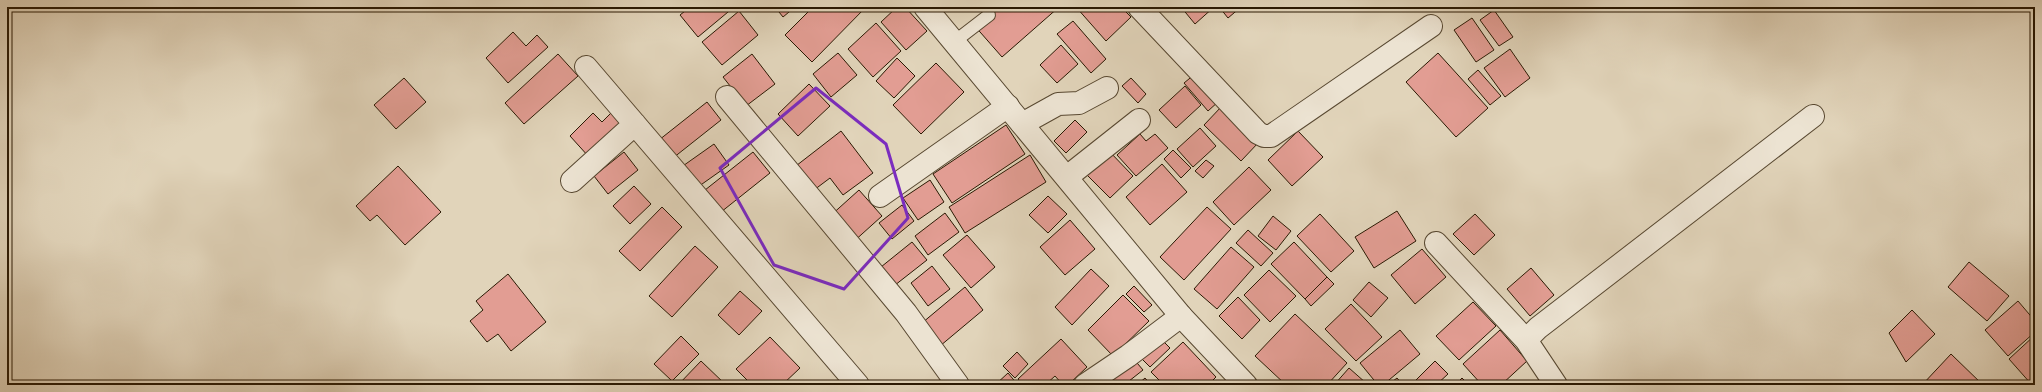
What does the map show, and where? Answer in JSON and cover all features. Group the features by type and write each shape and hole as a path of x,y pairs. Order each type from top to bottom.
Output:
{"street":[{"path":"925,7 1181,316 1246,385"},
{"path":"1139,7 1252,127 1264,136 1270,136 1431,26"},
{"path":"586,66 858,385"},
{"path":"1022,124 1058,104 1079,103 1107,88"},
{"path":"727,97 906,312 958,385"},
{"path":"880,196 1008,106"},
{"path":"1526,340 1538,328 1814,116"},
{"path":"1067,177 1139,120"},
{"path":"572,181 635,124"},
{"path":"1436,243 1526,340 1556,385"},
{"path":"1085,385 1128,356 1181,316"}],"lane":[{"path":"954,42 989,15"}],"highlighted area":[{"path":"816,88 886,144 908,218 844,289 774,265 720,168"}],"building":[{"path":"690,7 734,7 698,37 680,15"},
{"path":"775,7 795,7 783,17"},
{"path":"813,7 866,7 812,62 785,35"},
{"path":"897,7 905,7 927,31 906,50 881,22"},
{"path":"992,7 1059,7 1002,57 973,24"},
{"path":"1076,7 1121,7 1131,17 1106,41"},
{"path":"1181,7 1214,7 1195,24"},
{"path":"1241,7 1228,18 1220,8"},
{"path":"1494,10 1513,37 1499,46 1480,20"},
{"path":"739,11 758,35 722,65 702,42"},
{"path":"1472,18 1494,50 1476,62 1454,30"},
{"path":"1073,21 1106,59 1091,73 1057,34"},
{"path":"876,23 901,51 873,77 848,49"},
{"path":"513,32 526,46 537,35 548,47 508,83 486,58"},
{"path":"1061,45 1078,64 1057,83 1040,65"},
{"path":"1510,49 1530,78 1505,97 1484,68"},
{"path":"838,53 857,75 831,97 813,74"},
{"path":"1438,53 1488,108 1456,137 1406,82"},
{"path":"558,54 578,76 524,124 505,103"},
{"path":"752,54 775,84 746,106 723,77"},
{"path":"897,58 915,76 894,98 876,81"},
{"path":"936,63 964,92 921,134 893,105"},
{"path":"1478,70 1501,96 1490,105 1468,79"},
{"path":"1195,74 1219,101 1208,111 1184,83"},
{"path":"404,78 426,102 396,129 374,105"},
{"path":"1131,78 1146,94 1138,103 1122,86"},
{"path":"809,84 830,106 798,136 778,114"},
{"path":"1185,86 1201,105 1176,128 1159,110"},
{"path":"707,102 721,120 673,158 659,140"},
{"path":"1222,106 1259,142 1241,161 1204,125"},
{"path":"593,113 602,122 611,113 622,124 589,157 570,136"},
{"path":"1075,120 1087,132 1066,153 1054,141"},
{"path":"1006,125 1025,154 952,203 933,174"},
{"path":"1200,128 1216,146 1193,167 1177,149"},
{"path":"841,131 873,173 843,195 830,178 810,193 792,169"},
{"path":"1298,131 1323,157 1292,186 1268,160"},
{"path":"1140,134 1146,141 1155,134 1168,148 1136,176 1117,155"},
{"path":"714,144 729,165 695,189 680,168"},
{"path":"1108,150 1133,176 1110,198 1085,173"},
{"path":"1173,150 1191,168 1181,178 1164,159"},
{"path":"624,152 638,170 608,194 594,176"},
{"path":"753,152 770,173 716,216 700,194"},
{"path":"1030,155 1046,182 965,233 949,207"},
{"path":"1206,160 1214,166 1203,178 1195,171"},
{"path":"1162,164 1187,192 1150,225 1126,197"},
{"path":"398,166 441,212 405,245 377,215 370,221 356,206"},
{"path":"1249,167 1271,190 1234,225 1213,202"},
{"path":"930,180 944,202 918,220 903,198"},
{"path":"634,186 651,204 630,224 613,206"},
{"path":"859,190 882,216 852,243 829,217"},
{"path":"1048,196 1067,214 1048,233 1029,215"},
{"path":"902,205 914,221 892,239 879,223"},
{"path":"662,207 682,227 640,271 619,251"},
{"path":"1207,207 1231,229 1184,280 1160,257"},
{"path":"1397,211 1416,241 1374,268 1355,237"},
{"path":"945,213 959,232 928,255 915,236"},
{"path":"1320,214 1354,251 1331,272 1297,236"},
{"path":"1475,214 1495,235 1474,255 1453,234"},
{"path":"1273,216 1291,231 1276,250 1258,236"},
{"path":"1070,220 1095,249 1065,275 1040,247"},
{"path":"1248,230 1273,253 1261,266 1236,243"},
{"path":"967,235 995,267 971,288 943,255"},
{"path":"912,242 927,260 890,289 876,271"},
{"path":"1294,242 1327,277 1305,299 1271,264"},
{"path":"695,246 718,267 672,317 649,296"},
{"path":"1231,247 1254,267 1217,309 1194,289"},
{"path":"1422,249 1446,277 1415,304 1391,275"},
{"path":"1969,262 2009,296 1987,321 1948,287"},
{"path":"932,266 950,289 928,306 911,283"},
{"path":"1531,268 1554,295 1530,316 1507,289"},
{"path":"1091,269 1109,286 1072,325 1055,307"},
{"path":"1269,270 1296,296 1270,322 1244,295"},
{"path":"508,274 546,322 511,351 498,334 487,342 470,321 483,310 476,301"},
{"path":"1327,277 1334,284 1311,306 1305,299"},
{"path":"1369,282 1388,298 1371,317 1353,300"},
{"path":"1134,286 1152,305 1144,312 1126,294"},
{"path":"965,287 983,310 940,346 922,323"},
{"path":"740,291 762,311 739,335 718,315"},
{"path":"1123,295 1149,321 1113,356 1088,330"},
{"path":"1238,297 1260,320 1242,339 1219,316"},
{"path":"2018,301 2035,321 2035,332 2008,356 1985,330"},
{"path":"1473,302 1496,326 1459,360 1436,336"},
{"path":"1351,304 1382,337 1356,361 1325,329"},
{"path":"1912,310 1935,334 1906,362 1889,333"},
{"path":"1295,314 1347,363 1327,385 1286,385 1255,356"},
{"path":"1400,330 1420,354 1383,385 1378,385 1360,363"},
{"path":"1500,330 1527,361 1501,385 1482,385 1463,364"},
{"path":"2035,335 2035,385 2032,385 2009,359"},
{"path":"681,336 699,354 672,381 654,364"},
{"path":"770,337 800,368 782,385 752,385 736,369"},
{"path":"1159,337 1170,348 1150,367 1140,357"},
{"path":"1061,339 1087,367 1068,385 1063,385 1055,376 1045,385 1023,385 1018,379"},
{"path":"1183,342 1216,377 1208,385 1164,385 1151,372"},
{"path":"1017,352 1028,364 1015,378 1003,366"},
{"path":"1951,354 1983,385 1922,385"},
{"path":"1132,357 1143,370 1124,385 1099,385"},
{"path":"701,361 726,385 678,385"},
{"path":"1435,361 1448,374 1436,385 1411,385"},
{"path":"1349,368 1366,383 1364,385 1334,385"},
{"path":"1008,373 1018,385 995,385"},
{"path":"1145,378 1151,385 1137,385"},
{"path":"1397,378 1403,385 1388,385"},
{"path":"1462,378 1469,385 1455,385"}]}
